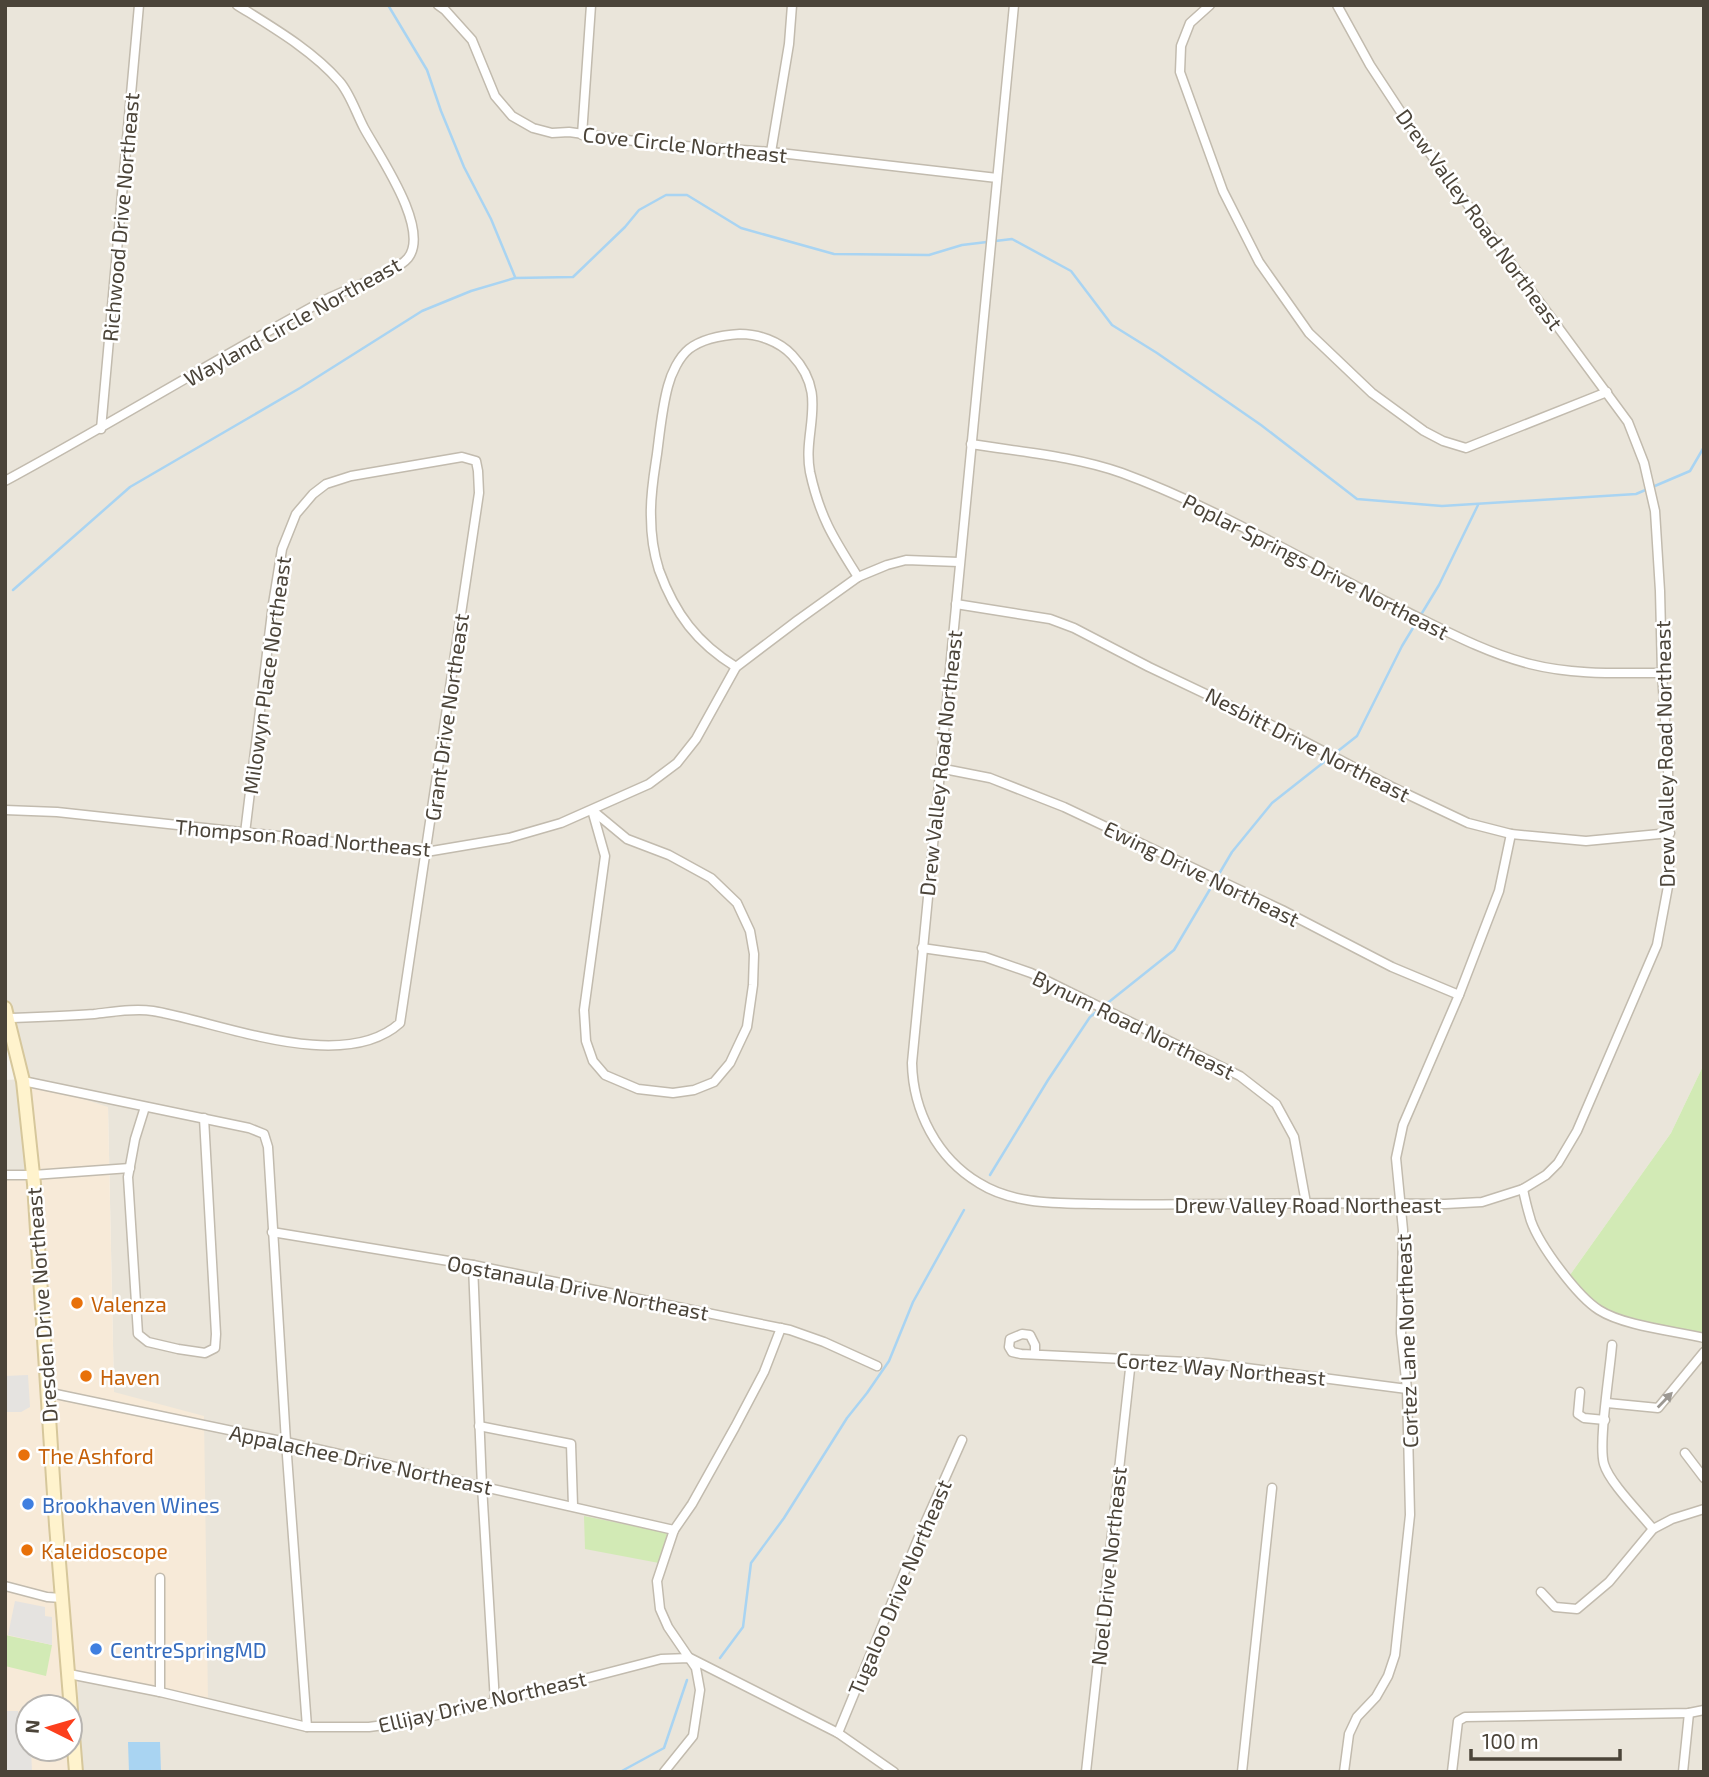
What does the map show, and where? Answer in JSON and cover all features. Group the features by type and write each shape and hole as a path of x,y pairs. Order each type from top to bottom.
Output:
{"street":[{"name":"Richwood Drive Northeast","path":"101,429 139,5"},
{"name":"Wayland Circle Northeast","path":"5,481 325,300 408,259 413,247 412,222 398,185 341,83 313,57 237,5"},
{"name":"Cove Circle Northeast","path":"438,5 472,40 495,96 512,116 533,128 552,133 569,132 656,144 771,152 997,178"},
{"path":"582,135 591,5"},
{"path":"771,152 789,44 792,5"},
{"name":"Drew Valley Road Northeast","path":"1014,5 912,1063 912,1085 919,1111 937,1143 954,1164 979,1184 1010,1196 1045,1202 1141,1205 1482,1202 1522,1189 1546,1175 1558,1163 1577,1131 1657,944 1668,891 1670,833 1655,511 1647,474 1628,422 1412,129 1370,65 1337,5"},
{"path":"1210,5 1190,23 1181,46 1180,72 1223,191 1259,262 1309,334 1372,393 1424,431 1443,442 1465,448 1607,392"},
{"path":"736,667 714,654 688,627 659,568 653,541 650,515 662,415 668,383 679,361 689,349 704,341 730,335 752,334 771,341 792,354 808,377 813,400 809,468 818,505 828,529 858,577"},
{"name":"Poplar Springs Drive Northeast","path":"971,443 1075,460 1120,472 1214,514 1363,591 1500,655 1574,672 1662,673"},
{"name":"Grant Drive Northeast","path":"7,1013 152,1011 213,1027 314,1046 365,1041 388,1034 400,1023 475,513 478,471 476,461 462,457 351,476 326,484 313,494 294,519"},
{"name":"Milowyn Place Northeast","path":"245,833 273,604 282,549 294,519"},
{"name":"Thompson Road Northeast","path":"5,810 57,812 426,852 509,838 561,823 649,785 677,762 696,740 736,667 858,577 906,560 959,562"},
{"name":"Nesbitt Drive Northeast","path":"956,604 1050,620 1074,628 1468,823 1511,834 1586,841 1670,833"},
{"name":"Ewing Drive Northeast","path":"939,768 990,778 1064,807 1282,909 1392,967 1460,995"},
{"path":"592,810 627,839 670,855 711,878 737,903 754,954 753,985 747,1027 730,1063 714,1082 694,1090 673,1093 638,1089 605,1075 593,1061 586,1041 584,1010 605,856 592,810"},
{"name":"Cortez Lane Northeast","path":"1344,1772 1349,1734 1357,1717 1376,1697 1388,1676 1395,1655 1410,1515 1407,1389 1401,1333 1402,1230 1396,1158 1403,1125 1460,995 1499,891 1511,834"},
{"name":"Bynum Road Northeast","path":"922,948 985,957 1031,974 1240,1076 1276,1104 1294,1137 1306,1203"},
{"name":"Dresden Drive Northeast","path":"7,1013 23,1081 33,1175 76,1772"},
{"path":"23,1081 204,1118 264,1134 270,1172 307,1727"},
{"path":"145,1107 135,1139 129,1191 138,1334 148,1342 205,1353 215,1348 216,1334 204,1118"},
{"path":"5,1175 130,1168"},
{"path":"1522,1189 1532,1223 1548,1251 1567,1279 1598,1310 1614,1317 1704,1338"},
{"name":"Oostanaula Drive Northeast","path":"272,1232 473,1265 781,1328 807,1335 877,1366"},
{"path":"473,1265 482,1486 495,1702"},
{"path":"663,1772 693,1735 700,1690 696,1668 668,1627 660,1609 657,1581 674,1530 692,1504 747,1405 764,1372 781,1328"},
{"path":"1612,1345 1604,1464 1653,1529"},
{"path":"1607,1403 1658,1408 1704,1352"},
{"name":"Cortez Way Northeast","path":"1035,1354 1208,1363 1407,1389"},
{"name":"Noel Drive Northeast","path":"1086,1772 1131,1360"},
{"name":"Appalachee Drive Northeast","path":"47,1392 286,1442 674,1530"},
{"path":"1580,1392 1578,1414 1584,1418 1605,1420"},
{"path":"479,1426 571,1444 573,1506"},
{"name":"Tugaloo Drive Northeast","path":"838,1733 962,1440"},
{"path":"1685,1453 1704,1478"},
{"path":"1242,1772 1272,1488"},
{"path":"1542,1592 1555,1607 1577,1609 1609,1582 1653,1529 1672,1519 1704,1509"},
{"path":"160,1577 160,1692"},
{"path":"5,1586 47,1597 62,1598"},
{"path":"690,1658 838,1733 894,1772"},
{"name":"Ellijay Drive Northeast","path":"69,1674 160,1692 307,1727 369,1727 406,1722 495,1702 661,1659 690,1658"},
{"path":"1451,1772 1458,1721 1465,1717 1689,1713 1704,1710"},
{"path":"1683,1772 1689,1713"}],"shaded area":[{"path":"5,5 1704,5 1704,1064 1671,1133 1570,1275 1704,1335 1704,1772 77,1772 77,1763 84,1763 84,1693 77,1693 77,1670 208,1703 114,1392 108,1107 34,1175 5,1174 5,1080 25,1079 5,996"},
{"path":"25,1080 108,1107 114,1392 204,1416 208,1703 78,1670 78,1693 14,1693 14,1763 77,1763 77,1772 5,1772 5,1174 33,1175"},
{"path":"28,1375 30,1407 21,1412 5,1412 5,1376"},
{"path":"15,1601 45,1607 45,1616 52,1617 52,1645 8,1635"},
{"path":"5,1711 14,1711 14,1763 32,1763 32,1772 5,1772"}],"green space":[{"path":"1704,1064 1704,1335 1606,1317 1570,1275 1671,1133"},
{"path":"584,1516 669,1533 659,1563 585,1549"},
{"path":"5,1635 52,1645 46,1676 5,1666"}],"water":[{"path":"128,1742 160,1742 161,1772 129,1772"}],"waterway":[{"path":"388,5 427,70 464,167 491,219 515,277"},
{"path":"13,590 130,487 300,388 422,311 471,291 515,278 573,277 639,210 666,195 687,195 741,228 834,254 929,255 962,245 1012,239 1071,271 1112,325 1261,425 1357,499 1442,506 1636,494 1690,471 1704,447"},
{"path":"990,1175 1090,1017 1174,950 1232,852 1272,803 1357,736 1402,646 1439,585 1478,505"},
{"path":"720,1658 743,1627 751,1563 784,1518 847,1418 889,1361 913,1302 964,1210"},
{"path":"620,1772 664,1748 687,1680"}],"place":[{"name":"Valenza","path":"77,1303"},
{"name":"Haven","path":"86,1376"},
{"name":"The Ashford","path":"24,1455"},
{"name":"Brookhaven Wines","path":"28,1504"},
{"name":"Kaleidoscope","path":"27,1550"},
{"name":"CentreSpringMD","path":"96,1649"}]}
